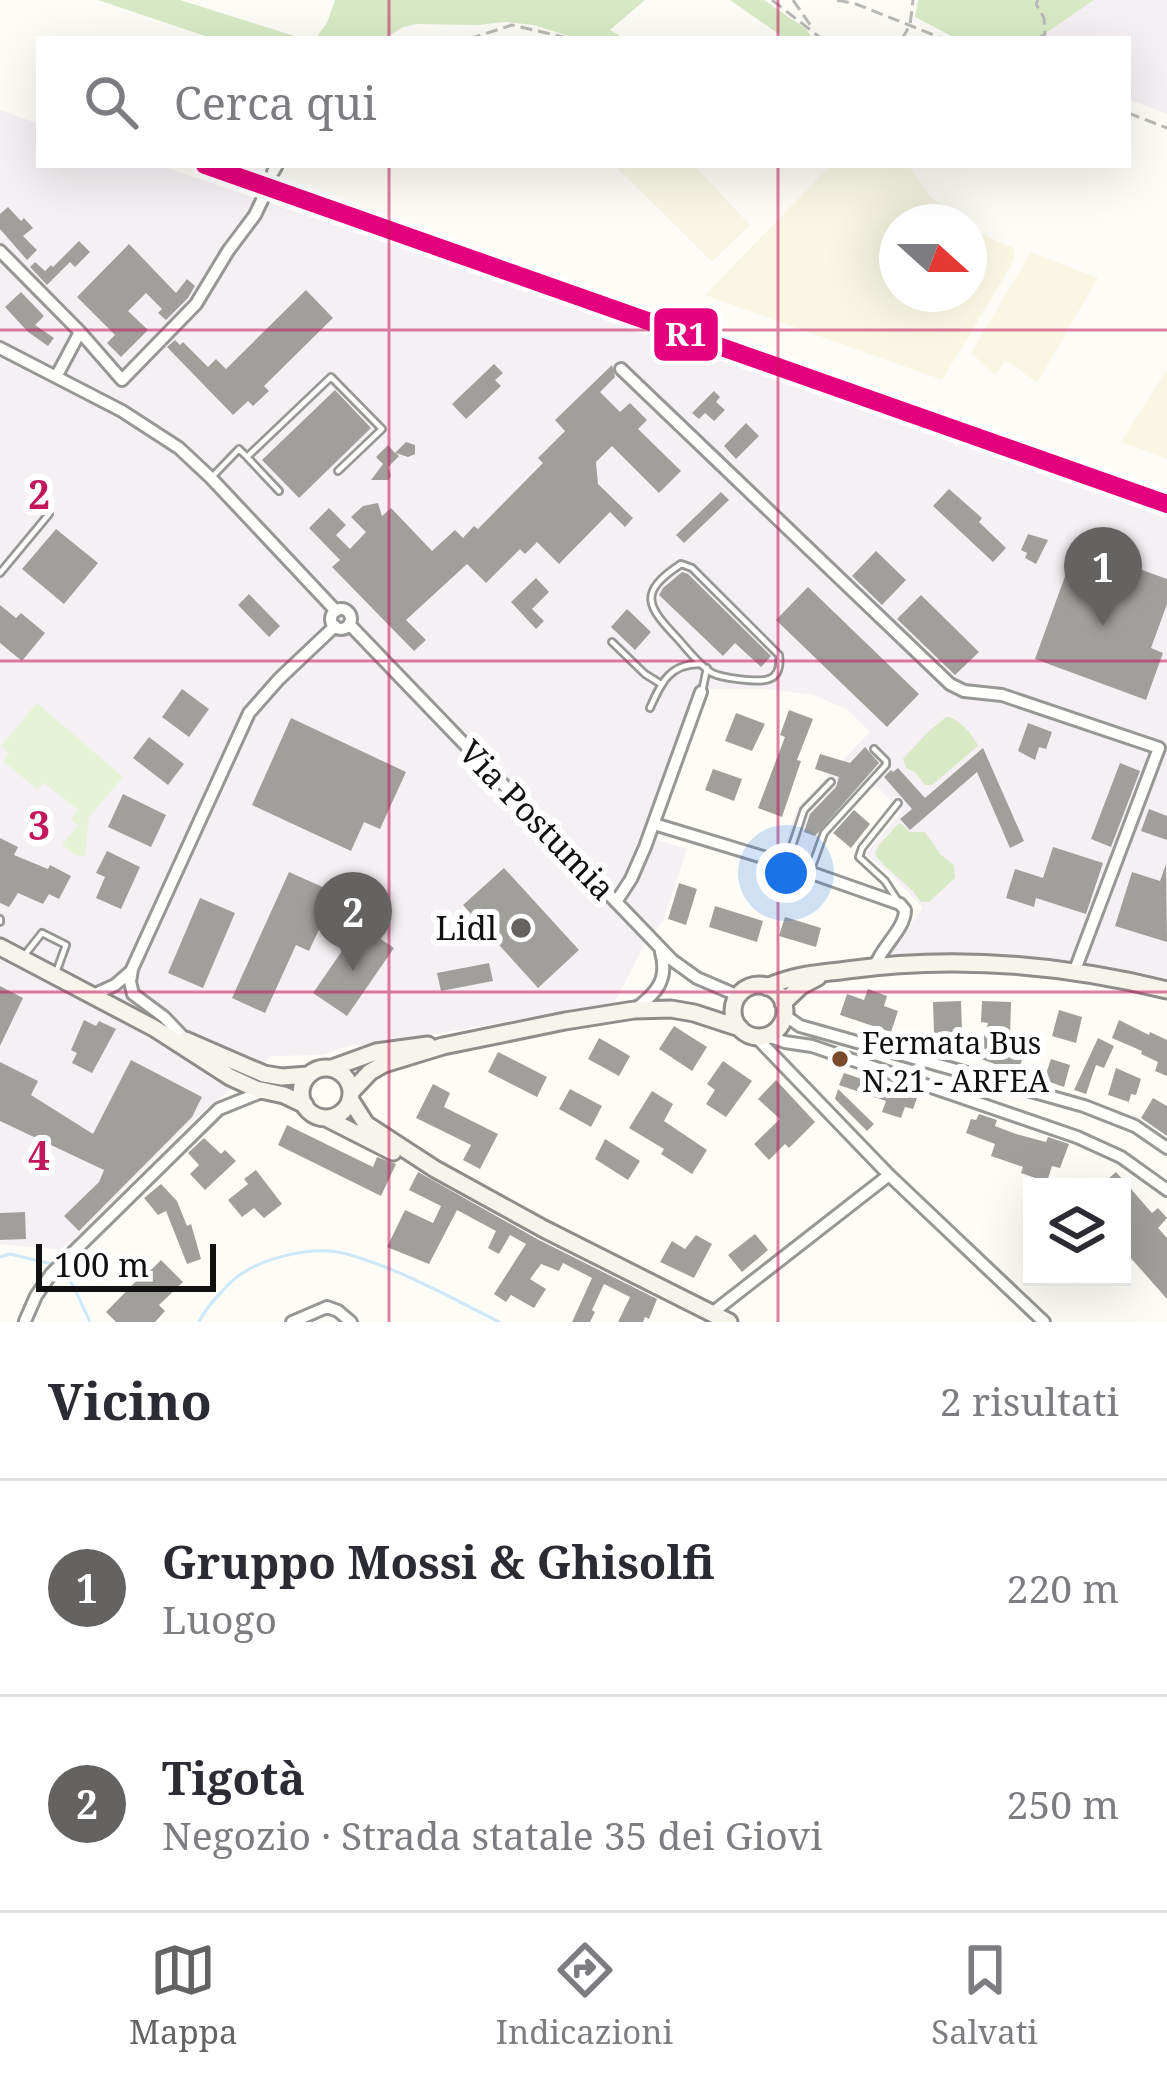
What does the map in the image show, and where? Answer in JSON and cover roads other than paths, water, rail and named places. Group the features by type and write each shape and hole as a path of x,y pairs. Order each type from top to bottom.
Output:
{"main road":[{"path":"0,947 154,1028 247,1085 284,1095 314,1114 435,1169"},
{"path":"694,1013 737,999 752,987 767,987 795,975 875,966 987,962 1075,970 1167,990"},
{"path":"326,1118 339,1114 377,1066 443,1046 565,1021 634,1010 671,1010 762,1036 779,1028 784,1009 801,986 826,973"},
{"path":"767,987 775,991 784,1009"},
{"path":"737,999 734,1012 740,1028"},
{"path":"154,1028 274,1077"},
{"path":"247,1085 308,1075 386,1050 443,1046"},
{"path":"332,1068 348,1080 366,1124 377,1133 544,1229 722,1319"},
{"path":"304,1106 301,1093 308,1075"}],"street":[{"path":"0,251 122,380 196,304 264,196"},
{"path":"56,377 80,332"},
{"path":"0,348 122,411 178,448 336,611 348,613 349,624 343,629 334,626"},
{"path":"621,369 950,684 964,692 1002,695 1163,749 1075,970"},
{"path":"334,626 336,611"},
{"name":"Via Postumia","path":"349,624 661,949 698,978 737,999"},
{"path":"186,1040 133,994 132,969 249,713 334,626"},
{"path":"616,902 654,824 701,692"},
{"path":"654,824 900,904 904,922 875,966"},
{"path":"634,1010 660,987 665,964 661,949"},
{"path":"93,995 115,985 132,969"},
{"path":"784,1009 800,1026 1084,1106 1135,1126 1167,1148"},
{"path":"762,1036 812,1046 1077,1137 1121,1157 1167,1190"},
{"path":"762,1036 890,1175 1043,1322"},
{"path":"785,1042 780,1051 787,1067"},
{"path":"233,1103 247,1085"},
{"path":"25,1322 51,1274 219,1109 264,1091"},
{"path":"722,1319 890,1175"},
{"path":"292,1322 327,1307 351,1322"}],"lane":[{"path":"247,457 331,377 382,429 338,471"},
{"path":"211,478 239,449 280,490"},
{"path":"0,573 49,514"},
{"path":"650,708 670,672 688,664 735,679 769,680 781,659 692,568 681,564 658,584 651,602 657,617 704,666"},
{"path":"612,642 661,684"},
{"path":"701,692 704,666"},
{"path":"810,872 824,833 886,765 874,749"},
{"path":"786,864 804,810 831,782"},
{"path":"898,803 859,856 900,904"},
{"path":"22,958 42,933 66,945 55,975"}],"waterway":[{"path":"199,1322 227,1286 251,1268 283,1256 317,1251 347,1254 386,1267 499,1322"},
{"path":"0,1257 10,1254 56,1265"},
{"path":"63,1271 90,1322"}],"tunnel":[{"path":"264,196 273,172"}],"place":[{"name":"Gruppo Mossi & Ghisolfi","path":"1103,626"},
{"name":"Lidl","path":"521,928"},
{"name":"Tigotà","path":"353,971"},
{"name":"Fermata Bus N.21 - ARFEA","path":"840,1059"}]}
